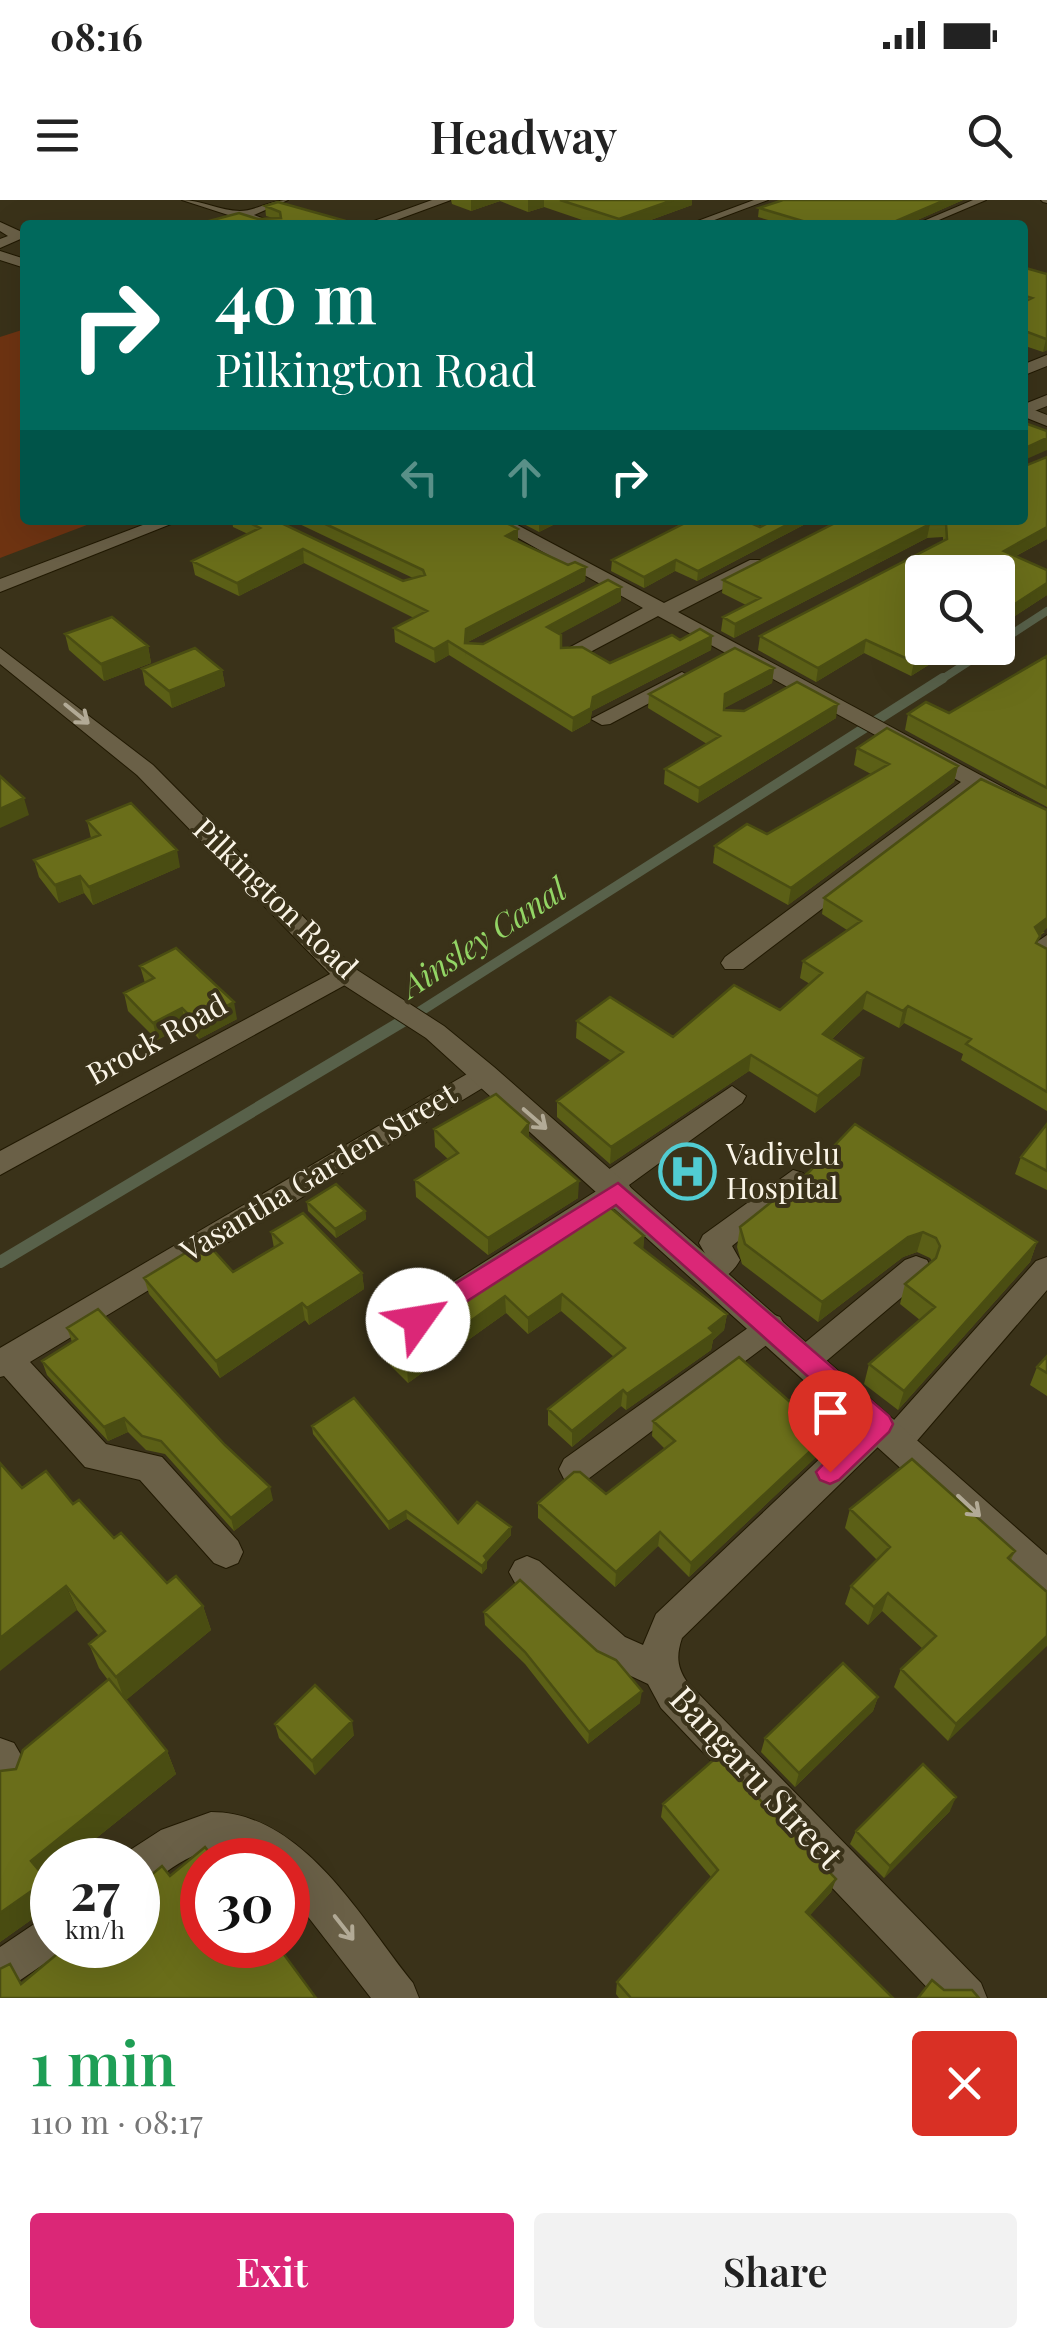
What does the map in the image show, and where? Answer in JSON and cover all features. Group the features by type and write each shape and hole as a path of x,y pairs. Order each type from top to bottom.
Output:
{"street":[{"path":"188,200 255,220"},
{"path":"241,216 282,200"},
{"path":"385,220 445,200"},
{"path":"0,226 19,236 0,244"},
{"path":"0,586 159,525"},
{"path":"503,525 600,585 662,610 727,655 880,727 1045,816"},
{"path":"570,655 779,553"},
{"name":"Pilkington Road","path":"0,654 145,770 345,974 435,1032 484,1074 1047,1578"},
{"path":"602,719 727,655"},
{"path":"766,699 794,684"},
{"path":"734,963 978,780"},
{"name":"Brock Road","path":"0,1164 345,974"},
{"name":"Vasantha Garden Street","path":"4,1362 484,1074"},
{"path":"418,1320 613,1188 732,1096"},
{"path":"708,1273 725,1260 714,1243 793,1182"},
{"path":"806,1360 916,1268"},
{"name":"Bangaru Street","path":"966,1998 674,1695 659,1671 656,1652 669,1626 888,1432 1047,1269"},
{"path":"576,1469 768,1326"},
{"path":"4,1362 97,1457 114,1464 150,1467 226,1552"},
{"path":"527,1572 612,1648 659,1671"},
{"path":"181,1838 203,1832 232,1832 247,1838"},
{"path":"310,1889 398,1998"},
{"path":"0,1973 30,1950"}],"lane":[{"path":"706,220 764,200"},
{"path":"931,220 980,200"}],"shaded area":[{"path":"20,331 20,525 87,525 0,558 0,337"}],"building":[{"path":"560,200 673,200 619,219"},
{"path":"783,200 945,200 899,220 799,220 759,208"},
{"path":"278,202 342,220 213,220 239,213 258,219 281,218 280,212 265,206"},
{"path":"1028,269 1047,274 1046,339 1028,332 1028,300 1032,298 1028,297"},
{"path":"1028,424 1047,431 1047,438 1028,447"},
{"path":"1047,457 1047,527 1004,551 1013,555 916,555 947,539 946,525 1028,525 1028,465"},
{"path":"254,525 285,525 403,581 425,575 423,570 328,525 510,525 518,529 506,536 568,565 575,562 586,567 466,629 465,643 483,644 608,580 621,587 547,627 561,635 561,648 582,647 610,663 672,635 680,640 700,629 712,636 593,697 591,708 573,718 448,641 434,649 394,628 427,611 303,549 237,583 192,561 260,528"},
{"path":"681,525 786,525 698,571 676,560 644,577 612,560"},
{"path":"831,525 928,525 735,624 723,617 760,598 723,580"},
{"path":"1015,556 1047,570 1047,583 1015,604"},
{"path":"905,561 905,658 866,640 818,668 760,636"},
{"path":"112,617 148,646 101,664 65,634"},
{"path":"195,648 222,670 169,691 142,669"},
{"path":"735,648 774,668 725,694 724,710 744,711 797,682 838,704 699,788 665,769 720,736 649,694"},
{"path":"1047,656 1047,788 908,714 926,702 949,713"},
{"path":"887,728 958,766 791,888 715,846 747,824 767,834 889,764 857,748"},
{"path":"0,776 24,798 0,809"},
{"path":"981,779 1047,810 1047,918 1035,927 1040,936 1036,943 1047,949 1047,1092 966,1044 971,1039 908,1006 903,1011 867,992 823,1034 863,1058 818,1096 751,1055 611,1147 557,1101 623,1052 577,1021 610,997 673,1037 734,985 780,1010 822,973 803,961 861,921 824,898"},
{"path":"131,803 177,850 89,887 80,876 55,885 34,860 100,835 87,821"},
{"path":"176,948 234,1002 196,1022 182,1008 153,1023 124,993 154,978 140,966"},
{"path":"496,1094 529,1123 522,1132 579,1181 488,1238 415,1180 458,1153 434,1129"},
{"path":"855,1124 1037,1242 904,1391 869,1364 935,1307 905,1284 936,1258 940,1246 936,1238 923,1232 908,1237 822,1302 745,1244 740,1227 809,1172"},
{"path":"1047,1124 1047,1171 1021,1157"},
{"path":"336,1184 365,1211 335,1229 307,1202"},
{"path":"605,1203 644,1236 635,1243 727,1314 709,1328 714,1333 627,1394 623,1390 572,1431 548,1409 625,1348 562,1294 528,1318 505,1296 407,1367 384,1344"},
{"path":"303,1213 362,1273 307,1308 302,1303 216,1361 144,1278 205,1241 233,1272 282,1243 271,1232"},
{"path":"98,1309 225,1445 270,1487 231,1518 161,1441 142,1436 124,1418 104,1427 42,1361 77,1339 67,1328"},
{"path":"1047,1356 1047,1373 1037,1367"},
{"path":"739,1357 789,1401 799,1393 838,1425 691,1563 660,1532 616,1572 538,1503 574,1472 580,1472 606,1494 675,1441 653,1421"},
{"path":"354,1398 458,1523 477,1502 511,1527 484,1556 487,1560 482,1566 406,1511 388,1522 312,1426"},
{"path":"912,1459 1015,1551 1008,1558 1047,1592 1047,1636 956,1724 901,1669 936,1636 888,1593 874,1607 851,1586 890,1547 850,1509"},
{"path":"0,1463 22,1488 46,1471 73,1504 79,1500 114,1538 121,1533 167,1583 176,1576 203,1606 116,1677 89,1644 105,1631 66,1586 0,1638"},
{"path":"520,1580 597,1651 616,1660 642,1691 589,1732 525,1652 484,1612"},
{"path":"843,1663 878,1697 799,1773 765,1738"},
{"path":"109,1679 167,1751 59,1838 30,1838 30,1892 0,1913 0,1771 16,1769 23,1750"},
{"path":"315,1685 352,1721 312,1761 275,1724"},
{"path":"718,1756 836,1879 806,1912 893,1998 631,1998 617,1982 718,1870 663,1804"},
{"path":"923,1764 956,1797 890,1866 856,1831"},
{"path":"160,1868 170,1876 180,1868 180,1968 294,1968 316,1998 0,1998 0,1969 10,1964 21,1984 40,1968 160,1968"},
{"path":"932,1980 944,1990 972,1990 979,1998 918,1998"}],"waterway":[{"name":"Ainsley Canal","path":"1015,632 1047,611"},
{"name":"Ainsley Canal","path":"939,681 964,665"},
{"name":"Ainsley Canal","path":"405,1021 943,678"},
{"name":"Ainsley Canal","path":"0,1262 408,1018"}],"place":[{"name":"Vadivelu Hospital","path":"687,1172"}],"route":[{"path":"418,1320 618,1192 879,1424 830,1472"}]}
